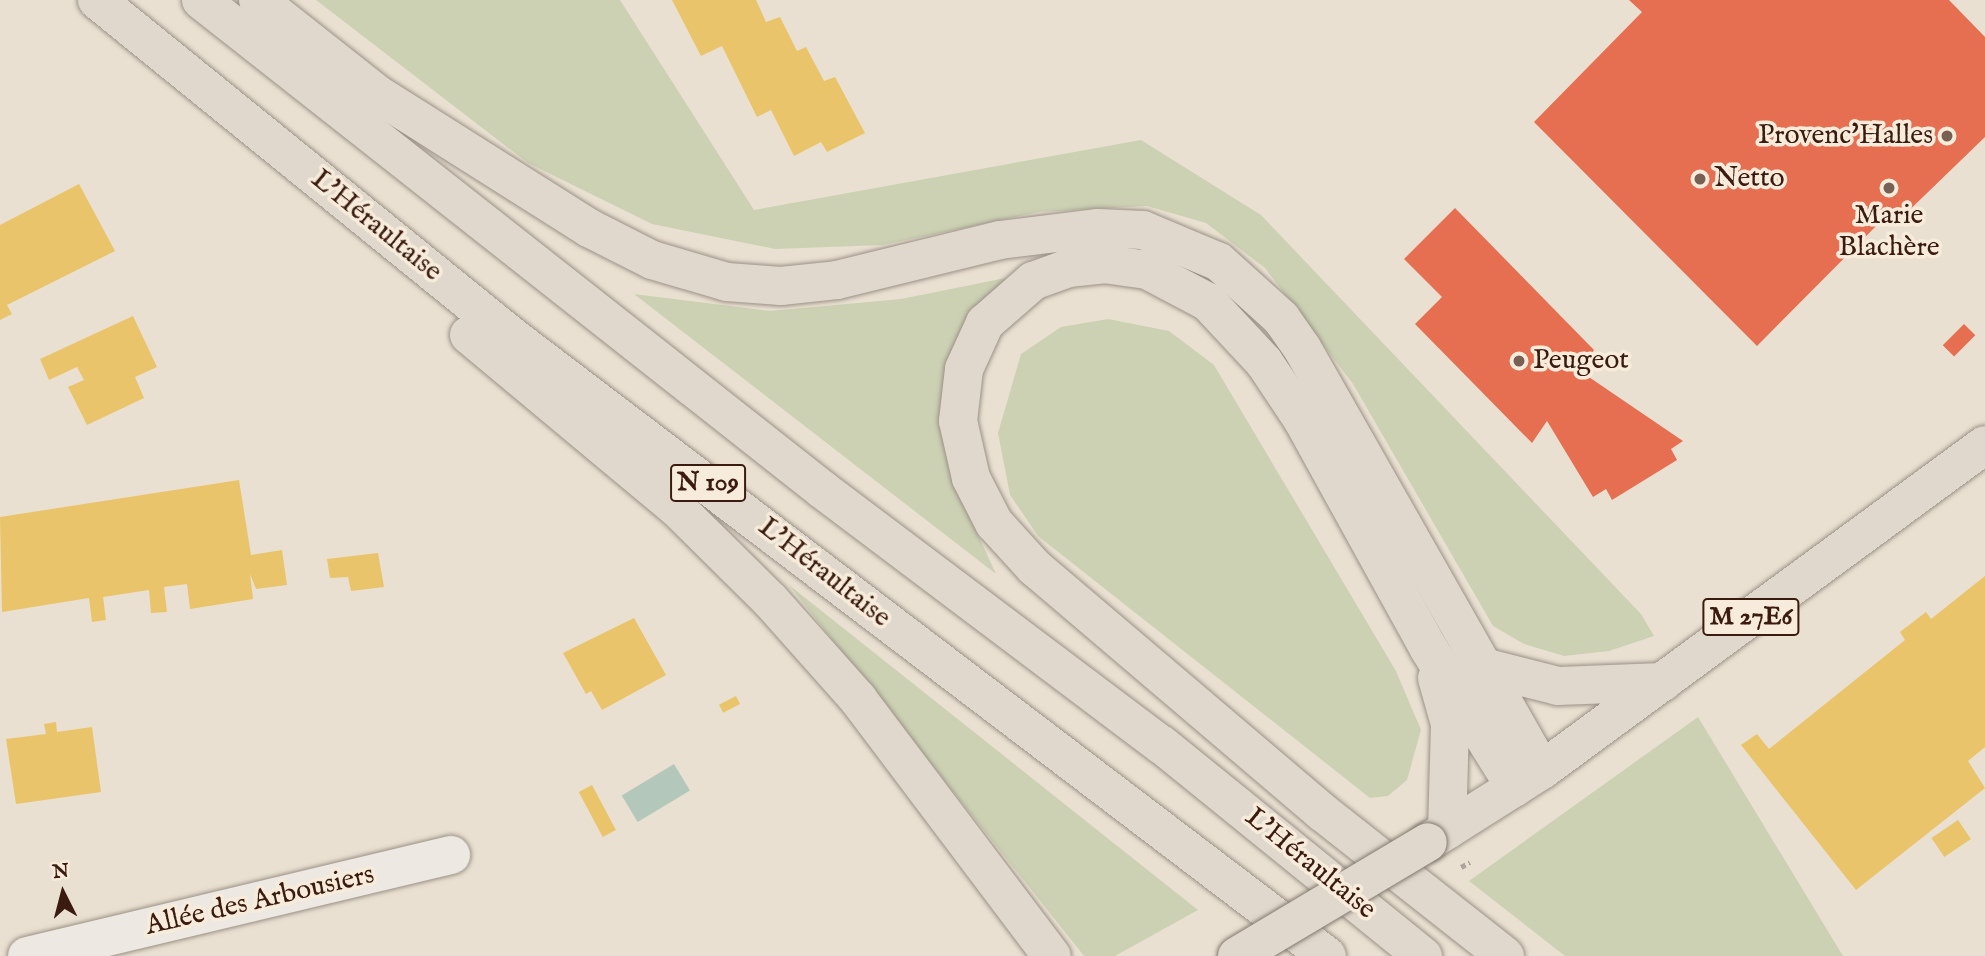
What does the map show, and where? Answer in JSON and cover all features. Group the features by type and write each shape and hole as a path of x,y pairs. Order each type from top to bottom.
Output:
{"main road":[{"name":"L'Héraultaise","path":"97,0 514,338 1327,956"},
{"name":"L'Héraultaise","path":"201,0 791,465 1162,745 1423,956"},
{"path":"258,0 377,94 589,228 652,260 727,282 781,286 837,281 1000,240 1098,228 1143,230 1219,262 1281,318 1302,348 1483,667 1528,778"},
{"path":"130,29 366,250 696,527 858,699 1027,939 1052,956"},
{"path":"1505,956 1322,813 1035,568 994,523 971,478 958,421 964,369 985,323 1033,281 1068,268 1104,264 1147,270 1208,302 1264,362 1302,419 1429,649 1528,778"},
{"name":"M 27E6","path":"1237,956 1528,778 1985,445"},
{"path":"1429,649 1450,724 1437,836"},
{"path":"1483,667 1558,687 1663,682"}],"street":[{"name":"Allée des Arbousiers","path":"27,956 451,855"}],"shaded area":[{"path":"316,0 620,0 754,210 1141,140 1261,215 1641,614 1654,636 1609,651 1564,656 1524,644 1493,626 1353,384 1265,268 1206,223 1147,206 1039,212 883,245 775,249 652,224 528,163"},
{"path":"1045,270 987,306 960,495 996,574 634,294 770,311 901,299"},
{"path":"1108,319 1169,331 1214,365 1396,671 1421,730 1407,780 1388,796 1370,798 1038,536 1010,495 998,433 1021,354 1061,327"},
{"path":"789,585 1198,910 1115,956 1084,956"},
{"path":"1698,717 1843,956 1565,956 1469,881"},
{"path":"674,764 690,791 638,822 622,795"}],"building: Logements":[{"path":"672,0 756,0 766,22 780,17 797,51 806,47 824,81 835,77 865,133 827,152 821,142 794,156 771,110 757,117 722,46 701,56"},
{"path":"79,184 115,251 7,305 12,314 0,320 0,225"},
{"path":"133,316 157,367 135,377 144,398 87,425 68,387 84,380 77,367 49,380 40,359"},
{"path":"239,480 251,555 282,550 287,585 256,589 250,574 253,599 190,609 187,584 164,587 167,612 151,613 149,590 103,597 106,620 92,622 89,598 2,612 0,517"},
{"path":"378,553 384,587 351,591 348,577 330,578 327,559"},
{"path":"1985,576 1985,747 1968,761 1985,788 1856,890 1741,745 1757,734 1769,749 1905,640 1900,632 1926,612 1931,619"},
{"path":"634,618 666,675 602,710 591,691 586,694 563,653"},
{"path":"736,696 740,704 723,713 719,705"},
{"path":"56,722 57,732 92,727 101,792 16,804 6,739 46,734 44,724"},
{"path":"592,785 616,830 603,837 579,792"},
{"path":"1958,820 1971,839 1944,857 1931,838"}],"building: Commerces":[{"path":"1629,0 1949,0 1985,37 1985,137 1896,223 1888,214 1757,346 1534,122 1642,12"},
{"name":"Peugeot","path":"1455,208 1594,350 1580,371 1683,441 1671,449 1677,460 1612,500 1606,489 1593,497 1547,421 1532,443 1415,324 1442,297 1404,259"},
{"path":"1964,324 1975,335 1954,357 1943,345"}],"place":[{"name":"Provenc'Halles","path":"1947,136"},
{"name":"Netto","path":"1700,179"},
{"name":"Marie Blachère","path":"1889,188"},
{"name":"Peugeot","path":"1519,361"}]}
